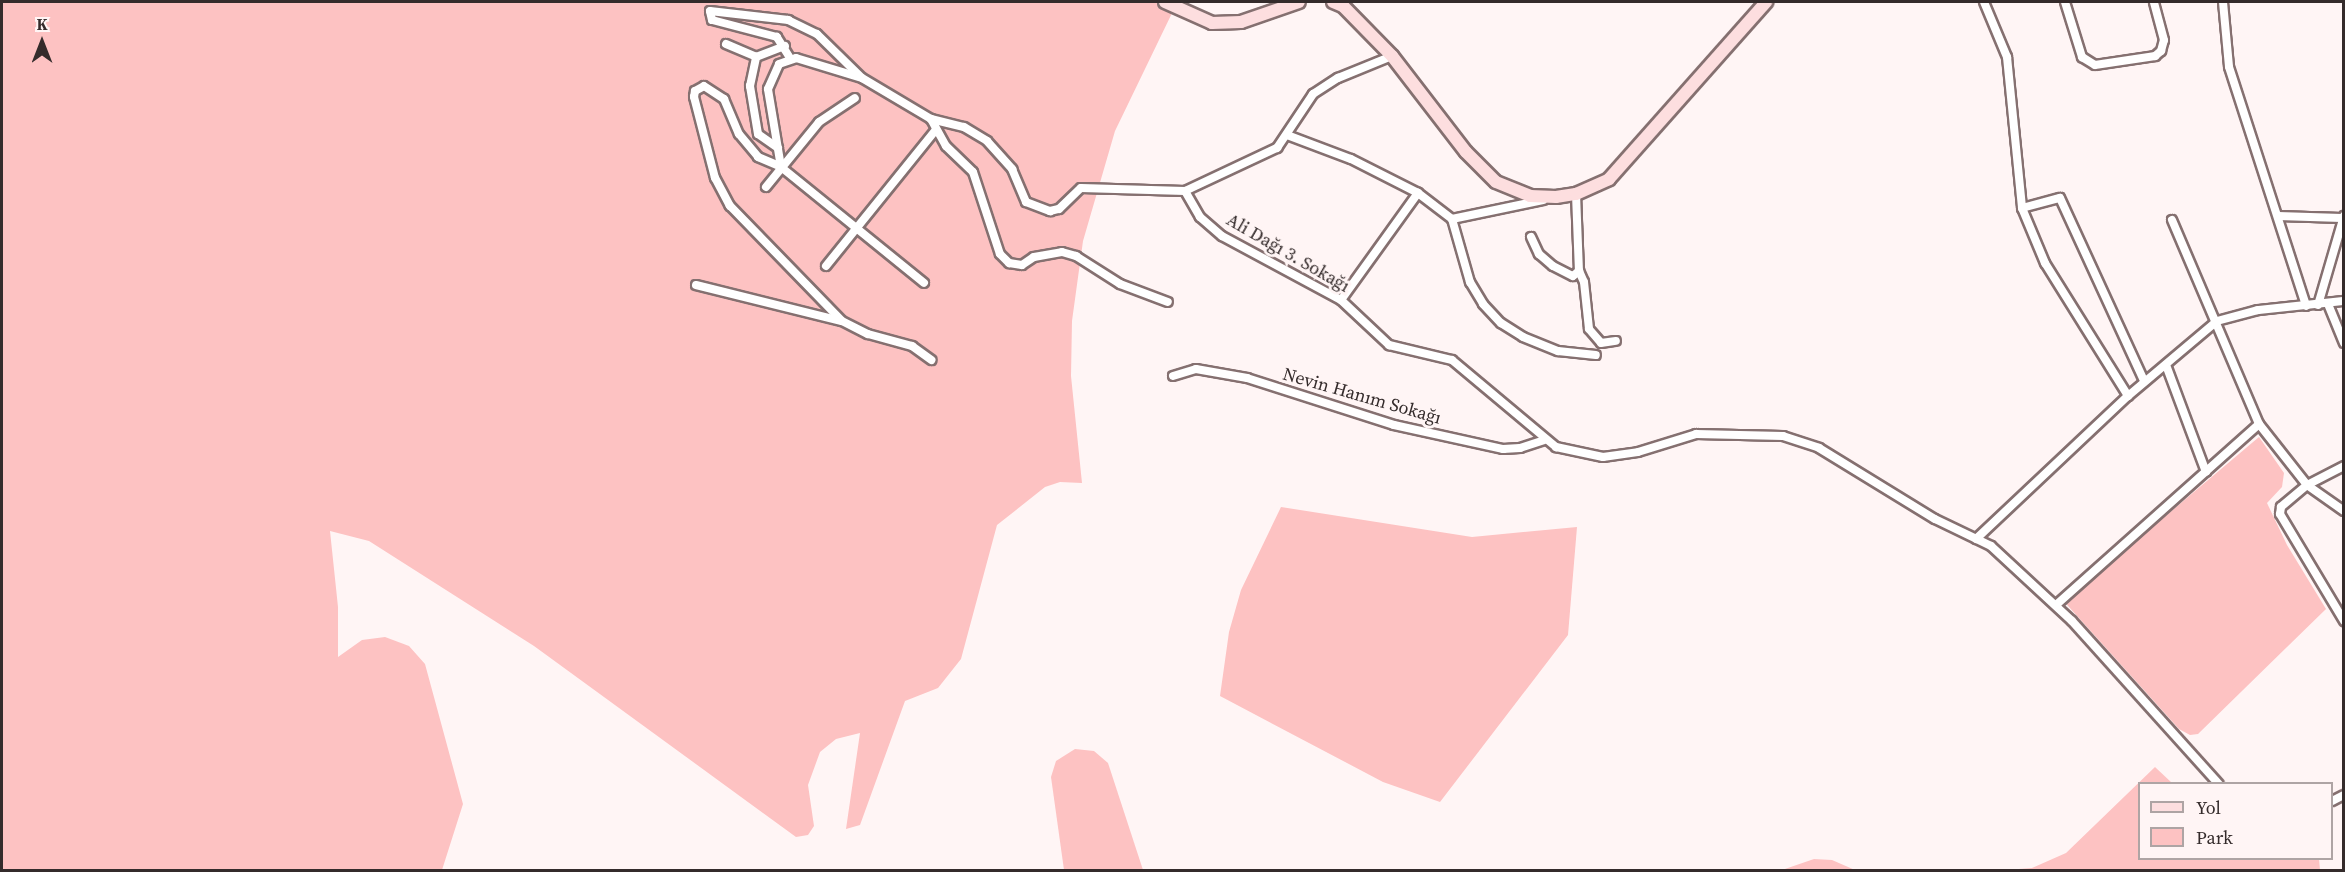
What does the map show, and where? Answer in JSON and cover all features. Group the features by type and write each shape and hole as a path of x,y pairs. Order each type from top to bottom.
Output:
{"main road":[{"path":"1165,2 1212,23 1241,22 1299,2"},
{"path":"1333,2 1343,6 1392,56 1466,152 1496,182 1530,196 1556,197 1576,194 1609,179 1766,2"}],"street":[{"path":"1984,2 2007,57 2022,208 2045,263 2128,396"},
{"path":"2065,2 2082,57 2095,64 2155,56 2161,51 2164,40 2154,2"},
{"path":"2223,2 2229,67 2306,306"},
{"path":"790,58 785,46 769,34 712,20 709,15 716,9 788,20 817,34 862,78 931,119 964,127 987,141 1012,169 1026,202 1041,211 1059,209 1081,188 1185,191 1278,148 1295,117 1313,94 1338,78 1392,56"},
{"path":"726,44 756,57 785,46"},
{"path":"756,57 750,86 752,111 758,134 778,148"},
{"path":"790,58 862,78"},
{"path":"781,167 768,89 775,69 790,58"},
{"path":"842,321 730,206 715,178 694,97 698,88 704,86 719,93 739,134 758,157 781,167 924,283"},
{"path":"766,187 819,122 855,99"},
{"path":"931,119 935,131 973,172 1000,254 1009,264 1022,265 1048,252 1062,252 1076,256 1120,284 1168,302"},
{"path":"826,266 935,131"},
{"path":"1287,135 1351,159 1418,193 1452,219 1470,282 1483,304 1501,323 1523,338 1558,351 1596,356"},
{"name":"Ali Dağı 3. Sokağı","path":"1185,191 1200,217 1222,236 1341,300 1389,345 1452,360 1544,440 1571,452 1603,457 1638,452 1682,435 1783,436 1819,448 1935,519 2003,554 2056,605 2218,782"},
{"path":"1341,300 1418,193"},
{"path":"1576,194 1579,271 1592,335 1601,343 1616,340"},
{"path":"1452,219 1556,197"},
{"path":"2022,208 2060,198 2144,381"},
{"path":"2278,216 2343,217 2318,305"},
{"path":"2172,220 2259,424 2307,485 2343,511"},
{"path":"1531,237 1553,266 1573,276 1579,271"},
{"path":"696,285 842,321 868,334 912,346 931,360"},
{"path":"1976,539 2144,381 2217,321 2258,310 2343,301"},
{"path":"2328,304 2343,343"},
{"path":"2166,365 2206,472"},
{"name":"Nevin Hanım Sokağı","path":"1173,376 1196,369 1247,378 1394,425 1503,448 1520,448 1544,440"},
{"path":"2056,605 2259,424"},
{"path":"2343,466 2307,485 2281,507 2280,517 2343,621"}],"green space":[{"path":"2,2 1163,2 1173,11 1115,131 1083,241 1072,321 1071,376 1082,483 1060,482 1045,487 997,525 961,659 938,688 905,701 860,825 846,829 860,733 836,739 820,752 808,785 814,826 808,835 796,837 534,646 369,541 330,531 338,607 338,657 362,640 385,637 409,646 425,664 463,804 442,870 2,870"},
{"path":"2259,437 2284,473 2282,487 2267,503 2287,545 2326,609 2198,734 2190,735 2179,729 2060,597 2130,546"},
{"path":"1281,507 1472,537 1577,527 1568,635 1440,802 1383,782 1220,696 1229,632 1241,590"},
{"path":"1075,749 1094,751 1108,763 1143,870 1064,870 1051,777 1056,761"},
{"path":"2155,767 2171,782 2139,782"},
{"path":"2138,783 2138,860 2319,860 2320,870 2005,870 2032,868 2066,853"},
{"path":"1814,859 1832,860 1855,870 1782,870"}]}
